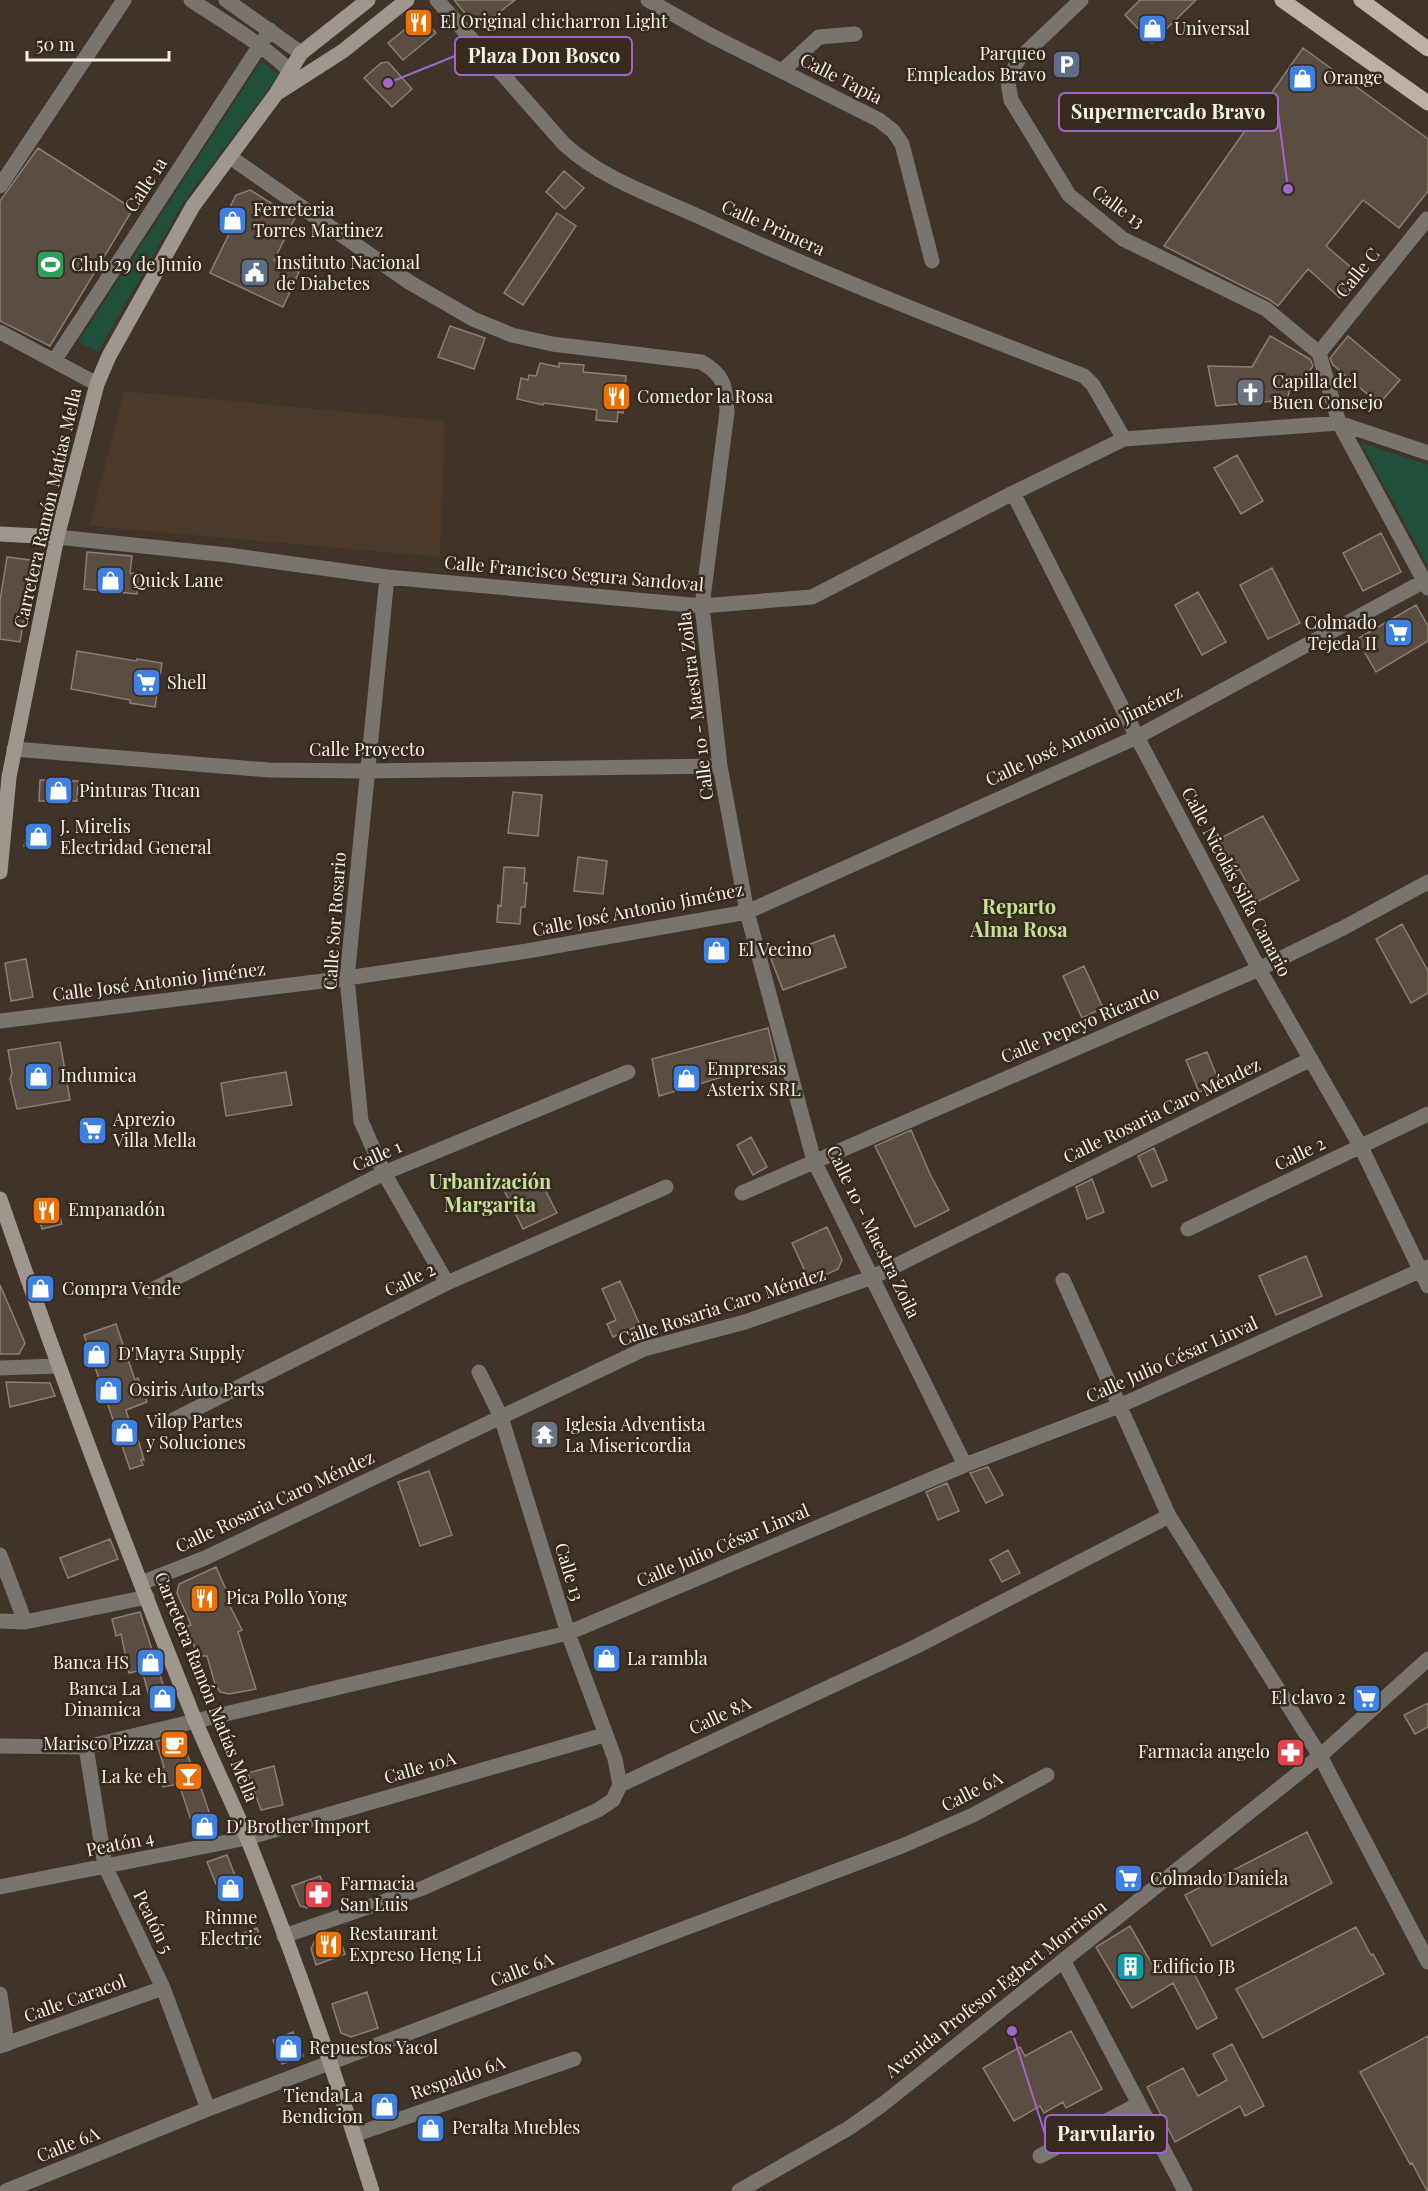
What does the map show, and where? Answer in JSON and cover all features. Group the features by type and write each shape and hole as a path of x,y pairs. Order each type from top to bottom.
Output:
{"main road":[{"name":"Carretera Ramón Matías Mella","path":"294,74 301,53 368,0"},
{"name":"Carretera Ramón Matías Mella","path":"0,872 5,777 14,749 57,537 97,384 119,337 192,206 276,94 294,74 343,51 407,0"},
{"path":"1282,0 1428,103"},
{"path":"1362,0 1428,49"},
{"name":"Calle Francisco Segura Sandoval","path":"0,534 57,537"},
{"name":"Carretera Ramón Matías Mella","path":"0,1199 58,1366 144,1590 195,1720 247,1838 284,1936 331,2063 372,2191"}],"street":[{"path":"0,186 124,0"},
{"path":"191,0 259,46 294,74"},
{"path":"226,0 301,53"},
{"name":"Calle Primera","path":"437,0 564,144 588,164 751,241 910,308 1084,376 1093,385 1124,439"},
{"name":"Calle Tapia","path":"648,0 710,35 879,120 893,131 902,144 932,261"},
{"name":"Calle 13","path":"1081,0 1018,60 1008,82 1011,100 1069,195 1123,238 1266,309 1319,353"},
{"name":"Calle 1a","path":"54,361 270,30"},
{"path":"782,71 819,37 855,34"},
{"name":"Calle 10 - Maestra Zoila","path":"230,157 409,282 473,319 512,335 552,344 687,358 713,368 722,379 727,411 702,606 720,766 747,912 814,1161 965,1465"},
{"name":"Calle C","path":"1319,353 1427,219"},
{"path":"0,332 97,384"},
{"path":"1319,353 1339,423 1427,583"},
{"name":"Calle Francisco Segura Sandoval","path":"57,537 228,555 387,577 702,606 812,597 1013,493 1124,439 1339,423 1428,453"},
{"name":"Calle Nicolás Silfa Canario","path":"1013,493 1137,737 1259,969 1360,1147 1424,1268 1428,1286"},
{"name":"Calle Sor Rosario","path":"387,577 347,978 361,1121 384,1173 447,1283"},
{"name":"Calle José Antonio Jiménez","path":"0,1021 347,978 527,951 747,912 1137,737 1427,583"},
{"name":"Calle Proyecto","path":"14,749 269,770 366,771 720,766"},
{"name":"Calle Pepeyo Ricardo","path":"742,1193 1259,969 1343,928 1428,882"},
{"name":"Calle Rosaria Caro Méndez","path":"0,1621 25,1622 144,1590 205,1558 644,1349 745,1322 873,1277 1311,1059"},
{"name":"Calle 1","path":"150,1291 384,1173 628,1072"},
{"name":"Calle 2","path":"1188,1229 1428,1114"},
{"name":"Calle 2","path":"175,1419 447,1283 666,1187"},
{"name":"Calle Julio César Linval","path":"0,1746 86,1746 568,1633 965,1465 1119,1406 1424,1268"},
{"path":"1063,1280 1169,1516 1320,1756 1428,1962"},
{"path":"0,1368 58,1366"},
{"name":"Calle 13","path":"479,1372 501,1417 568,1633 604,1735 615,1759 620,1785"},
{"name":"Calle 8A","path":"284,1936 423,1888 598,1810 613,1800 620,1785 915,1647 1169,1516"},
{"path":"0,1555 25,1622"},
{"name":"Avenida Profesor Egbert Morrison","path":"739,2191 849,2128 883,2104 1320,1756 1428,1659"},
{"name":"Calle 10A","path":"247,1838 604,1735"},
{"name":"Peatón 5","path":"86,1746 105,1866 163,1988 208,2109"},
{"name":"Calle 6A","path":"6,2191 208,2109 902,1846 973,1815 1047,1775"},
{"name":"Peatón 4","path":"0,1887 247,1838"},
{"path":"1064,1962 1185,2191"},
{"name":"Calle Caracol","path":"3,2045 163,1988"},
{"path":"0,1994 3,2045"},
{"name":"Respaldo 6A","path":"354,2135 574,2059"},
{"path":"1040,2156 1139,2104"}],"shaded area":[{"path":"124,391 445,421 440,557 90,526"}],"green space":[{"path":"261,61 279,75 183,203 98,352 78,342"},
{"path":"1361,443 1428,465 1428,566"}],"building":[{"path":"454,0 515,0 478,29"},
{"name":"Universal","path":"1140,0 1196,0 1152,43 1125,15"},
{"path":"421,16 436,33 403,60 388,43"},
{"path":"1303,48 1428,139 1428,191 1399,228 1363,200 1326,246 1360,275 1340,298 1308,269 1278,306 1164,246"},
{"path":"388,62 412,89 392,107 364,78 381,63"},
{"name":"Club 29 de Junio","path":"38,148 133,209 50,346 0,321 0,201"},
{"path":"564,171 584,188 565,209 546,192"},
{"path":"250,190 295,218 274,260 299,272 283,307 210,273 229,234 219,229 236,195"},
{"path":"557,213 576,226 523,305 504,293"},
{"path":"450,326 485,338 474,369 438,357"},
{"name":"Capilla del Buen Consejo","path":"1270,336 1310,359 1313,366 1303,382 1293,376 1287,400 1216,406 1208,366 1252,367"},
{"path":"1348,336 1400,380 1379,404 1333,365 1330,358"},
{"path":"540,363 559,367 559,363 584,365 583,372 626,376 623,413 618,412 617,422 596,420 597,410 544,403 543,405 517,399 521,378 528,380 529,375 536,376"},
{"path":"1237,455 1263,501 1241,514 1214,468"},
{"path":"1381,533 1401,572 1363,591 1343,553"},
{"path":"87,552 132,556 130,573 138,574 137,594 84,589"},
{"path":"7,557 30,560 33,567 20,642 0,639 0,601"},
{"path":"1272,568 1300,623 1268,639 1240,585"},
{"path":"1198,592 1226,642 1202,655 1175,605"},
{"name":"Colmado Tejeda II","path":"1416,605 1428,626 1428,641 1376,672 1357,639"},
{"name":"Shell","path":"77,651 162,663 155,707 71,689"},
{"name":"Pinturas Tucan","path":"40,780 78,781 77,801 39,801"},
{"path":"513,792 542,795 538,836 508,833"},
{"path":"1263,816 1299,880 1257,902 1239,869 1234,872 1217,840"},
{"name":"J. Mirelis Electridad General","path":"29,827 51,827 51,847 24,846"},
{"path":"578,857 607,861 603,894 574,891"},
{"path":"504,867 525,868 524,883 527,883 525,907 521,907 520,924 497,922 498,905 501,906"},
{"path":"1402,924 1428,971 1428,993 1411,1003 1376,939"},
{"path":"834,935 846,967 783,990 771,959"},
{"path":"26,959 33,997 11,1001 5,963"},
{"path":"1084,966 1103,1008 1082,1018 1063,976"},
{"name":"Empresas Asterix SRL","path":"768,1028 776,1061 659,1096 652,1059"},
{"name":"Indumica","path":"60,1042 70,1100 17,1109 10,1079 12,1073 8,1050"},
{"path":"1207,1052 1220,1084 1199,1092 1186,1060"},
{"path":"286,1072 292,1105 226,1116 221,1083"},
{"path":"911,1130 949,1210 915,1227 875,1146"},
{"path":"751,1137 767,1167 753,1175 737,1145"},
{"path":"1154,1148 1167,1180 1152,1187 1138,1156"},
{"path":"537,1174 557,1213 523,1229 504,1190"},
{"path":"1092,1179 1104,1212 1087,1219 1076,1187"},
{"path":"55,1202 62,1224 42,1229 36,1207"},
{"path":"827,1227 842,1260 838,1269 810,1282 792,1243"},
{"path":"1306,1256 1322,1296 1276,1315 1259,1276"},
{"path":"620,1281 640,1325 613,1337 607,1324 616,1320 602,1289"},
{"path":"0,1285 25,1343 19,1354 0,1354"},
{"path":"116,1324 135,1380 138,1378 147,1402 126,1410 144,1460 141,1460 143,1465 130,1469 84,1335"},
{"path":"6,1382 50,1383 55,1396 10,1407"},
{"path":"988,1467 1003,1495 986,1503 970,1473"},
{"path":"429,1471 452,1535 420,1546 398,1482"},
{"path":"947,1483 959,1511 938,1520 926,1492"},
{"path":"110,1539 118,1559 68,1578 60,1558"},
{"path":"1008,1550 1020,1573 1002,1582 990,1560"},
{"path":"216,1567 232,1603 229,1604 242,1630 238,1632 256,1689 229,1694 220,1692 215,1684 207,1656 200,1656 196,1651 187,1626 191,1625 177,1593 179,1584"},
{"path":"140,1612 167,1697 165,1703 152,1707 142,1670 129,1673 121,1634 116,1636 112,1619"},
{"path":"1428,1703 1428,1727 1415,1734 1404,1715"},
{"path":"180,1737 200,1785 216,1833 196,1835 179,1784 163,1787 158,1769 164,1767 156,1741"},
{"path":"274,1766 283,1805 261,1810 248,1773"},
{"path":"1307,1832 1332,1883 1212,1946 1185,1895"},
{"path":"227,1855 243,1896 226,1902 220,1883 216,1884 207,1862"},
{"path":"320,1876 329,1900 307,1908 300,1906 292,1886"},
{"name":"Edificio JB","path":"1130,1926 1156,1971 1185,1956 1217,2018 1197,2029 1173,1983 1132,2008 1096,1947"},
{"path":"1356,1927 1384,1974 1263,2038 1236,1989"},
{"path":"257,1928 262,1942 246,1948 241,1934"},
{"name":"Restaurant Expreso Heng Li","path":"337,1931 345,1954 316,1965 311,1949 316,1938"},
{"path":"367,1992 378,2028 351,2037 341,2033 332,2004"},
{"path":"1071,2031 1102,2089 1066,2108 1063,2102 1044,2113 1040,2106 1014,2121 983,2068 1020,2047 1025,2056"},
{"name":"Repuestos Yacol","path":"293,2032 303,2056 282,2064 273,2040"},
{"path":"1428,2036 1428,2191 1427,2191 1360,2072"},
{"path":"1232,2044 1264,2106 1245,2116 1240,2106 1175,2142 1147,2087 1183,2068 1198,2096 1227,2080 1213,2054"}],"place":[{"name":"El Original chicharron Light","path":"419,22"},
{"name":"Universal","path":"1153,29"},
{"name":"Parqueo Empleados Bravo","path":"1067,64"},
{"name":"Orange","path":"1302,78"},
{"name":"Plaza Don Bosco","path":"388,83"},
{"name":"Supermercado Bravo","path":"1288,189"},
{"name":"Ferreteria Torres Martinez","path":"232,220"},
{"name":"Club 29 de Junio","path":"50,265"},
{"name":"Instituto Nacional de Diabetes","path":"255,273"},
{"name":"Capilla del Buen Consejo","path":"1251,392"},
{"name":"Comedor la Rosa","path":"616,397"},
{"name":"Quick Lane","path":"111,581"},
{"name":"Colmado Tejeda II","path":"1398,633"},
{"name":"Shell","path":"146,683"},
{"name":"Pinturas Tucan","path":"58,791"},
{"name":"J. Mirelis Electridad General","path":"39,837"},
{"name":"El Vecino","path":"717,950"},
{"name":"Indumica","path":"39,1076"},
{"name":"Empresas Asterix SRL","path":"686,1079"},
{"name":"Aprezio Villa Mella","path":"92,1130"},
{"name":"Empanadón","path":"47,1210"},
{"name":"Compra Vende","path":"41,1289"},
{"name":"D'Mayra Supply","path":"97,1354"},
{"name":"Osiris Auto Parts","path":"108,1390"},
{"name":"Vilop Partes y Soluciones","path":"125,1432"},
{"name":"Iglesia Adventista La Misericordia","path":"544,1435"},
{"name":"Pica Pollo Yong","path":"205,1598"},
{"name":"La rambla","path":"606,1659"},
{"name":"Banca HS","path":"150,1663"},
{"name":"El clavo 2","path":"1367,1698"},
{"name":"Banca La Dinamica","path":"162,1699"},
{"name":"Marisco Pizza","path":"175,1744"},
{"name":"Farmacia angelo","path":"1291,1752"},
{"name":"La ke eh","path":"188,1777"},
{"name":"D' Brother Import","path":"205,1827"},
{"name":"Colmado Daniela","path":"1129,1879"},
{"name":"Rinme Electric","path":"231,1889"},
{"name":"Farmacia San Luis","path":"319,1894"},
{"name":"Restaurant Expreso Heng Li","path":"328,1944"},
{"name":"Edificio JB","path":"1131,1967"},
{"name":"Parvulario","path":"1012,2031"},
{"name":"Repuestos Yacol","path":"288,2048"},
{"name":"Tienda La Bendicion","path":"384,2106"},
{"name":"Peralta Muebles","path":"431,2128"}],"district":[{"name":"Reparto Alma Rosa","path":"1019,918"},
{"name":"Urbanización Margarita","path":"490,1194"}]}
